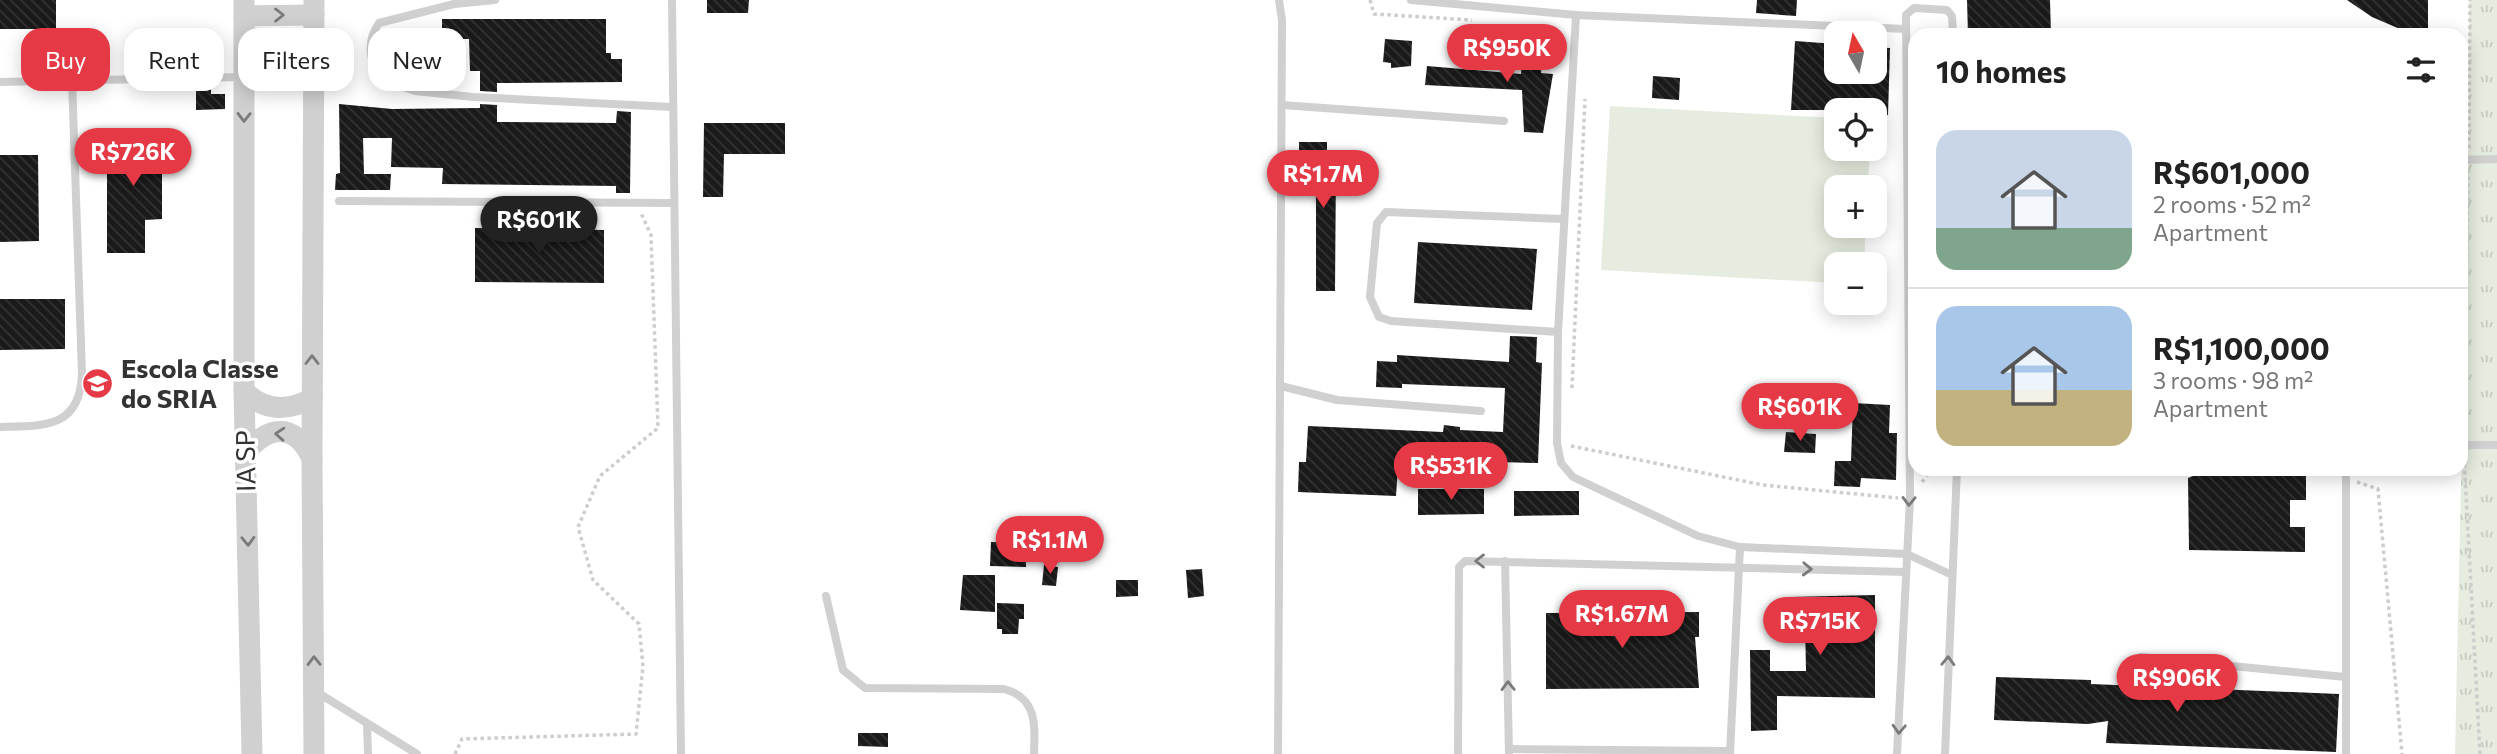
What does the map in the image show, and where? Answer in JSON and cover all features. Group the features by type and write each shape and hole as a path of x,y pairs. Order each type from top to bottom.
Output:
{"street":[{"path":"244,8 314,8 313,28"},
{"name":"IA SP","path":"244,8 244,28"},
{"name":"IA SP","path":"245,91 244,391 252,754"},
{"path":"313,91 314,754"},
{"path":"244,391 267,407 285,408 312,398"},
{"path":"245,453 267,433 281,431 296,436 312,458"}],"lane":[{"path":"495,0 454,4 379,23 372,33 370,44 379,79 415,91 473,97 672,107"},
{"path":"672,0 681,754"},
{"path":"1278,754 1282,104 1282,20 1279,0"},
{"path":"1411,0 1576,15 1906,29"},
{"path":"1908,99 1906,29 1909,10 1947,10 1952,16 1952,28"},
{"path":"1576,15 1558,331 1557,443 1561,463 1573,477 1698,536 1740,547 1907,554 1952,575"},
{"path":"110,79 238,77"},
{"path":"0,82 21,81"},
{"path":"0,427 57,419 70,413 79,401 82,374 72,91"},
{"path":"1282,104 1504,121"},
{"path":"2468,159 2497,159"},
{"path":"339,201 673,203"},
{"path":"1558,331 1391,321 1379,317 1370,297 1377,223 1386,212 1563,219"},
{"path":"1281,386 1336,400 1480,411"},
{"path":"2468,445 2497,445"},
{"path":"1897,754 1911,476"},
{"path":"1945,754 1957,476"},
{"path":"2346,476 2346,754"},
{"path":"1505,561 1509,752 1730,752 1740,547"},
{"path":"1458,754 1459,567 1465,561 1906,572"},
{"path":"826,596 843,670 854,681 865,688 1004,689 1020,694 1028,702 1035,734 1034,754"},
{"path":"2141,657 2345,677"},
{"path":"314,691 416,754"},
{"path":"367,724 368,754"}],"path":[{"path":"1370,0 1374,14 1481,21"},
{"path":"2468,53 2470,0"},
{"path":"1572,391 1587,102 1583,93"},
{"path":"455,754 462,739 636,734 643,666 639,624 593,580 578,527 600,476 658,428 651,235 636,203"},
{"path":"1569,446 1763,485 1910,499 1928,476"},
{"path":"2350,476 2378,489 2402,754"},
{"path":"2464,476 2480,754"}],"green space":[{"path":"2469,0 2497,0 2497,754 2455,754 2461,476 2468,476"},
{"path":"1610,106 1824,117 1824,161 1869,161 1869,175 1824,175 1824,238 1865,238 1865,252 1824,252 1824,282 1601,270"}],"building":[{"path":"0,0 56,0 56,28 0,29"},
{"path":"707,0 749,0 748,13 707,13"},
{"path":"1757,0 1797,0 1796,16 1756,13"},
{"path":"1967,0 2050,0 2051,28 1968,28"},
{"path":"2347,0 2428,0 2428,28 2398,28 2372,17"},
{"path":"442,19 606,19 606,53 611,53 611,59 622,59 622,82 497,83 497,92 480,91 480,71 470,71 466,28 442,28"},
{"path":"1385,39 1412,41 1411,66 1391,68 1391,63 1383,62"},
{"path":"1795,41 1824,43 1824,84 1887,84 1887,48 1890,48 1888,115 1887,98 1824,98 1824,110 1791,110"},
{"path":"1523,42 1543,43 1541,73 1553,74 1543,133 1524,132 1522,90 1425,85 1427,66 1521,74"},
{"path":"1653,76 1680,78 1679,100 1652,98"},
{"path":"196,91 225,94 225,109 196,110"},
{"path":"339,104 392,109 480,108 480,104 497,105 497,122 616,123 617,111 631,112 630,193 616,193 616,186 442,184 443,168 391,167 392,138 363,138 364,174 391,174 390,190 335,190 336,174 340,173"},
{"path":"704,123 785,123 785,154 724,154 723,197 703,197"},
{"path":"162,130 162,219 145,220 145,253 107,253 107,131"},
{"path":"1299,142 1327,142 1327,162 1336,163 1335,291 1316,291 1316,194 1309,194 1309,163 1299,163"},
{"path":"0,155 38,155 39,241 0,242"},
{"path":"475,228 604,230 604,283 475,282"},
{"path":"1418,242 1537,249 1532,310 1414,303"},
{"path":"0,299 65,299 65,349 0,350"},
{"path":"1510,336 1537,337 1536,362 1542,363 1538,463 1456,461 1457,456 1399,453 1396,496 1298,492 1299,462 1306,462 1308,426 1443,432 1444,425 1460,427 1460,430 1503,432 1505,388 1402,384 1402,388 1376,387 1377,361 1397,362 1397,355 1509,362"},
{"path":"1853,403 1890,405 1889,433 1897,433 1896,480 1861,478 1860,487 1834,486 1835,461 1851,461"},
{"path":"1786,432 1816,434 1815,453 1784,452"},
{"path":"2306,476 2306,500 2290,500 2290,527 2305,527 2305,552 2189,550 2188,478"},
{"path":"1418,489 1484,489 1484,514 1418,515"},
{"path":"1514,491 1579,491 1579,515 1514,516"},
{"path":"991,542 1007,542 1007,548 1026,549 1026,567 990,566"},
{"path":"1044,565 1058,567 1056,586 1042,585"},
{"path":"1202,569 1204,596 1188,598 1186,570"},
{"path":"963,575 995,575 995,612 960,610"},
{"path":"1116,580 1138,580 1138,596 1116,597"},
{"path":"1875,595 1875,698 1777,696 1777,730 1751,731 1750,650 1770,650 1770,671 1806,671 1805,621 1790,621 1789,597"},
{"path":"997,603 1024,604 1024,619 1019,619 1018,634 1002,634 1002,629 997,629"},
{"path":"1699,612 1699,637 1695,637 1699,688 1546,689 1546,613"},
{"path":"1996,677 2091,680 2091,684 2339,694 2336,752 2106,743 2108,721 2088,724 1994,720"},
{"path":"858,733 888,733 888,747 858,746"}],"place":[{"name":"Escola Classe do SRIA","path":"98,384"}]}
